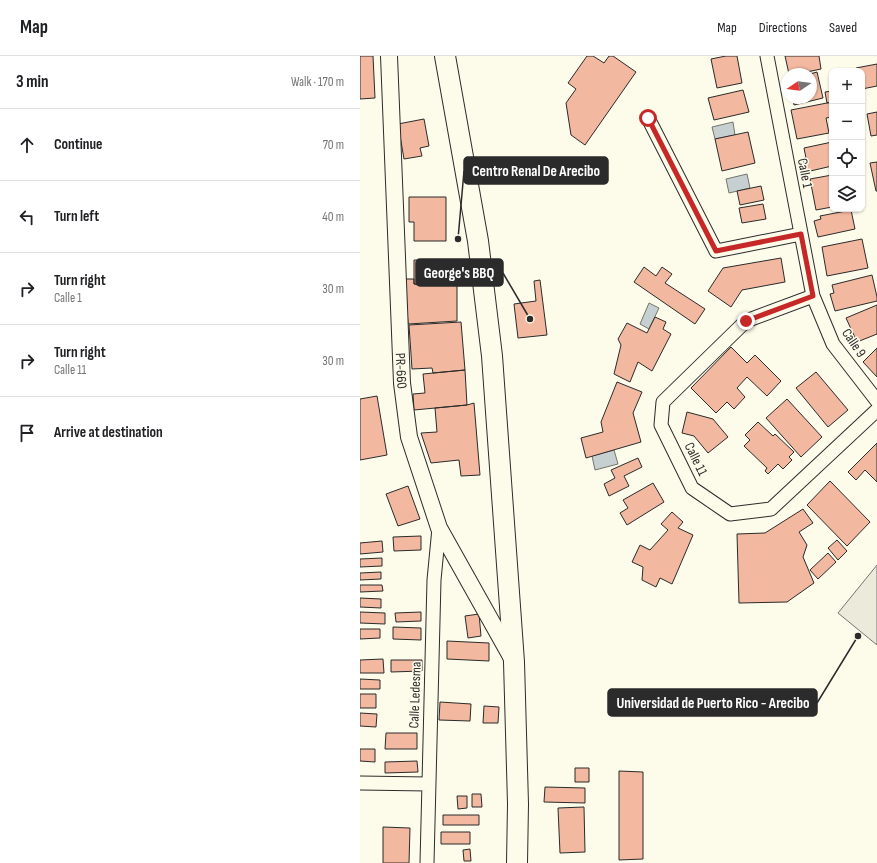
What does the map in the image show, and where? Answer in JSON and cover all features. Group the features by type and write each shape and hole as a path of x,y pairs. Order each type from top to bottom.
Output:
{"main road":[{"path":"445,56 478,241 492,356 514,662 518,804 517,863"}],"street":[{"name":"PR-660","path":"389,56 402,383 409,438 439,528 514,662"},
{"name":"Calle 1","path":"766,56 813,296"},
{"path":"648,118 716,251 801,234"},
{"name":"Calle 9","path":"813,296 833,344 877,401"},
{"name":"Calle 11","path":"813,296 746,321 663,402 661,425 692,488 730,514 771,509 877,410"},
{"name":"Calle Ledesma","path":"427,863 434,580 439,528"},
{"path":"360,783 428,784"}],"shaded area":[{"path":"733,122 735,135 715,139 712,127"},
{"path":"747,174 750,188 729,193 726,179"},
{"path":"649,303 659,308 649,329 640,324"},
{"path":"614,450 618,464 595,470 592,456"},
{"path":"877,565 877,645 838,613"}],"building":[{"path":"360,56 373,56 375,98 360,99"},
{"path":"587,56 593,56 604,63 609,56 613,56 636,72 585,145 571,135 566,103 576,89 568,83"},
{"path":"726,56 737,56 742,83 717,88 711,59"},
{"path":"785,56 819,56 821,69 788,68"},
{"path":"877,64 877,86 865,88 865,68 856,68"},
{"path":"817,72 823,98 817,99"},
{"path":"743,90 749,112 714,120 708,98"},
{"path":"829,91 829,103 827,103 825,92"},
{"path":"829,103 829,118 826,118 829,133 797,139 791,110"},
{"path":"877,112 877,135 871,136 867,114"},
{"path":"424,119 429,146 420,148 422,156 404,159 398,124"},
{"path":"748,132 755,163 722,171 715,139"},
{"path":"829,143 829,167 806,172 803,159 806,158 804,148"},
{"path":"877,162 877,191 876,191 870,163"},
{"path":"829,176 829,208 816,210 810,179"},
{"path":"761,186 764,200 740,205 737,191"},
{"path":"409,197 446,197 446,241 414,241 414,222 409,222"},
{"path":"763,204 766,219 742,223 739,208"},
{"path":"841,212 851,212 855,229 818,237 814,221 821,219 820,216"},
{"path":"862,239 868,268 827,276 822,247"},
{"path":"781,258 785,282 742,290 731,307 708,291 723,268"},
{"path":"414,260 457,260 457,285 414,284"},
{"path":"644,267 656,276 662,267 672,274 665,283 705,309 695,324 634,282"},
{"path":"872,275 877,301 835,311 830,294 834,293 832,285"},
{"path":"405,279 414,279 414,284 457,285 457,321 408,324"},
{"path":"540,280 547,335 518,338 514,304 536,301 534,281"},
{"path":"877,305 877,334 857,342 846,318"},
{"path":"655,317 666,322 663,329 671,334 652,371 638,362 630,382 614,374 621,345 618,339 627,323 647,333"},
{"path":"461,322 465,370 433,373 432,368 412,369 409,325"},
{"path":"731,347 747,363 755,355 781,381 767,396 747,377 737,388 745,397 734,409 727,402 716,413 691,388"},
{"path":"877,348 877,377 863,362"},
{"path":"465,370 467,405 414,410 413,394 425,393 423,374"},
{"path":"816,372 848,410 828,427 796,388"},
{"path":"617,382 642,392 633,413 641,442 586,458 581,438 603,432 601,422"},
{"path":"377,396 387,455 360,460 360,399"},
{"path":"787,399 822,437 801,457 766,418"},
{"path":"474,403 480,475 461,476 459,460 431,463 421,433 437,432 435,408"},
{"path":"687,412 713,419 728,437 708,453 694,436 682,433"},
{"path":"758,422 773,436 775,434 794,452 789,457 792,460 783,469 778,464 768,474 765,471 767,468 744,446 750,440 745,435"},
{"path":"877,443 877,482 865,470 856,480 848,472"},
{"path":"638,458 642,467 624,476 629,486 609,496 604,484 615,478 611,470"},
{"path":"830,481 870,522 847,546 807,505"},
{"path":"653,483 664,502 627,525 620,513 628,508 623,500"},
{"path":"408,486 420,519 398,526 386,494"},
{"path":"803,509 813,523 799,532 807,545 803,557 814,583 787,602 739,603 737,534 765,533"},
{"path":"672,512 683,522 678,528 693,535 672,584 660,578 656,587 642,580 643,567 632,562 640,545 650,550 668,530 661,524"},
{"path":"421,536 421,550 394,551 393,537"},
{"path":"837,540 847,551 838,560 828,548"},
{"path":"382,541 383,552 360,554 360,543"},
{"path":"828,553 836,562 818,579 810,570"},
{"path":"382,558 382,566 360,567 360,559"},
{"path":"381,572 381,579 360,580 360,573"},
{"path":"360,585 382,585 383,591 360,592"},
{"path":"360,598 381,599 381,608 360,607"},
{"path":"360,612 385,613 385,624 360,623"},
{"path":"421,612 421,621 396,622 395,613"},
{"path":"479,614 481,636 468,638 465,616"},
{"path":"393,627 421,628 421,640 393,639"},
{"path":"360,629 380,629 380,638 360,639"},
{"path":"447,641 489,643 489,661 447,659"},
{"path":"383,659 384,673 360,673 360,660"},
{"path":"391,660 422,660 422,671 391,672"},
{"path":"360,679 380,680 380,689 360,689"},
{"path":"360,694 376,694 376,708 360,708"},
{"path":"440,702 471,704 470,721 439,720"},
{"path":"484,706 499,707 498,723 483,723"},
{"path":"360,713 377,714 376,727 360,726"},
{"path":"386,733 417,733 417,749 385,749"},
{"path":"360,749 375,749 375,762 360,761"},
{"path":"417,761 418,772 385,773 385,762"},
{"path":"575,768 589,768 589,782 575,782"},
{"path":"619,771 643,772 643,859 619,860"},
{"path":"545,787 585,788 585,803 544,802"},
{"path":"472,794 481,794 482,807 472,807"},
{"path":"457,796 467,796 467,808 458,809"},
{"path":"584,807 585,852 560,853 558,808"},
{"path":"443,815 479,815 479,825 443,825"},
{"path":"383,827 410,828 409,863 383,863"},
{"path":"441,832 470,832 470,844 441,844"},
{"path":"470,849 471,861 464,861 463,850"}],"place":[{"name":"Centro Renal De Arecibo","path":"458,239"},
{"name":"George's BBQ","path":"530,319"},
{"name":"Universidad de Puerto Rico - Arecibo","path":"858,636"}],"route":[{"path":"648,118 716,251 801,234 813,296 746,321"}]}
